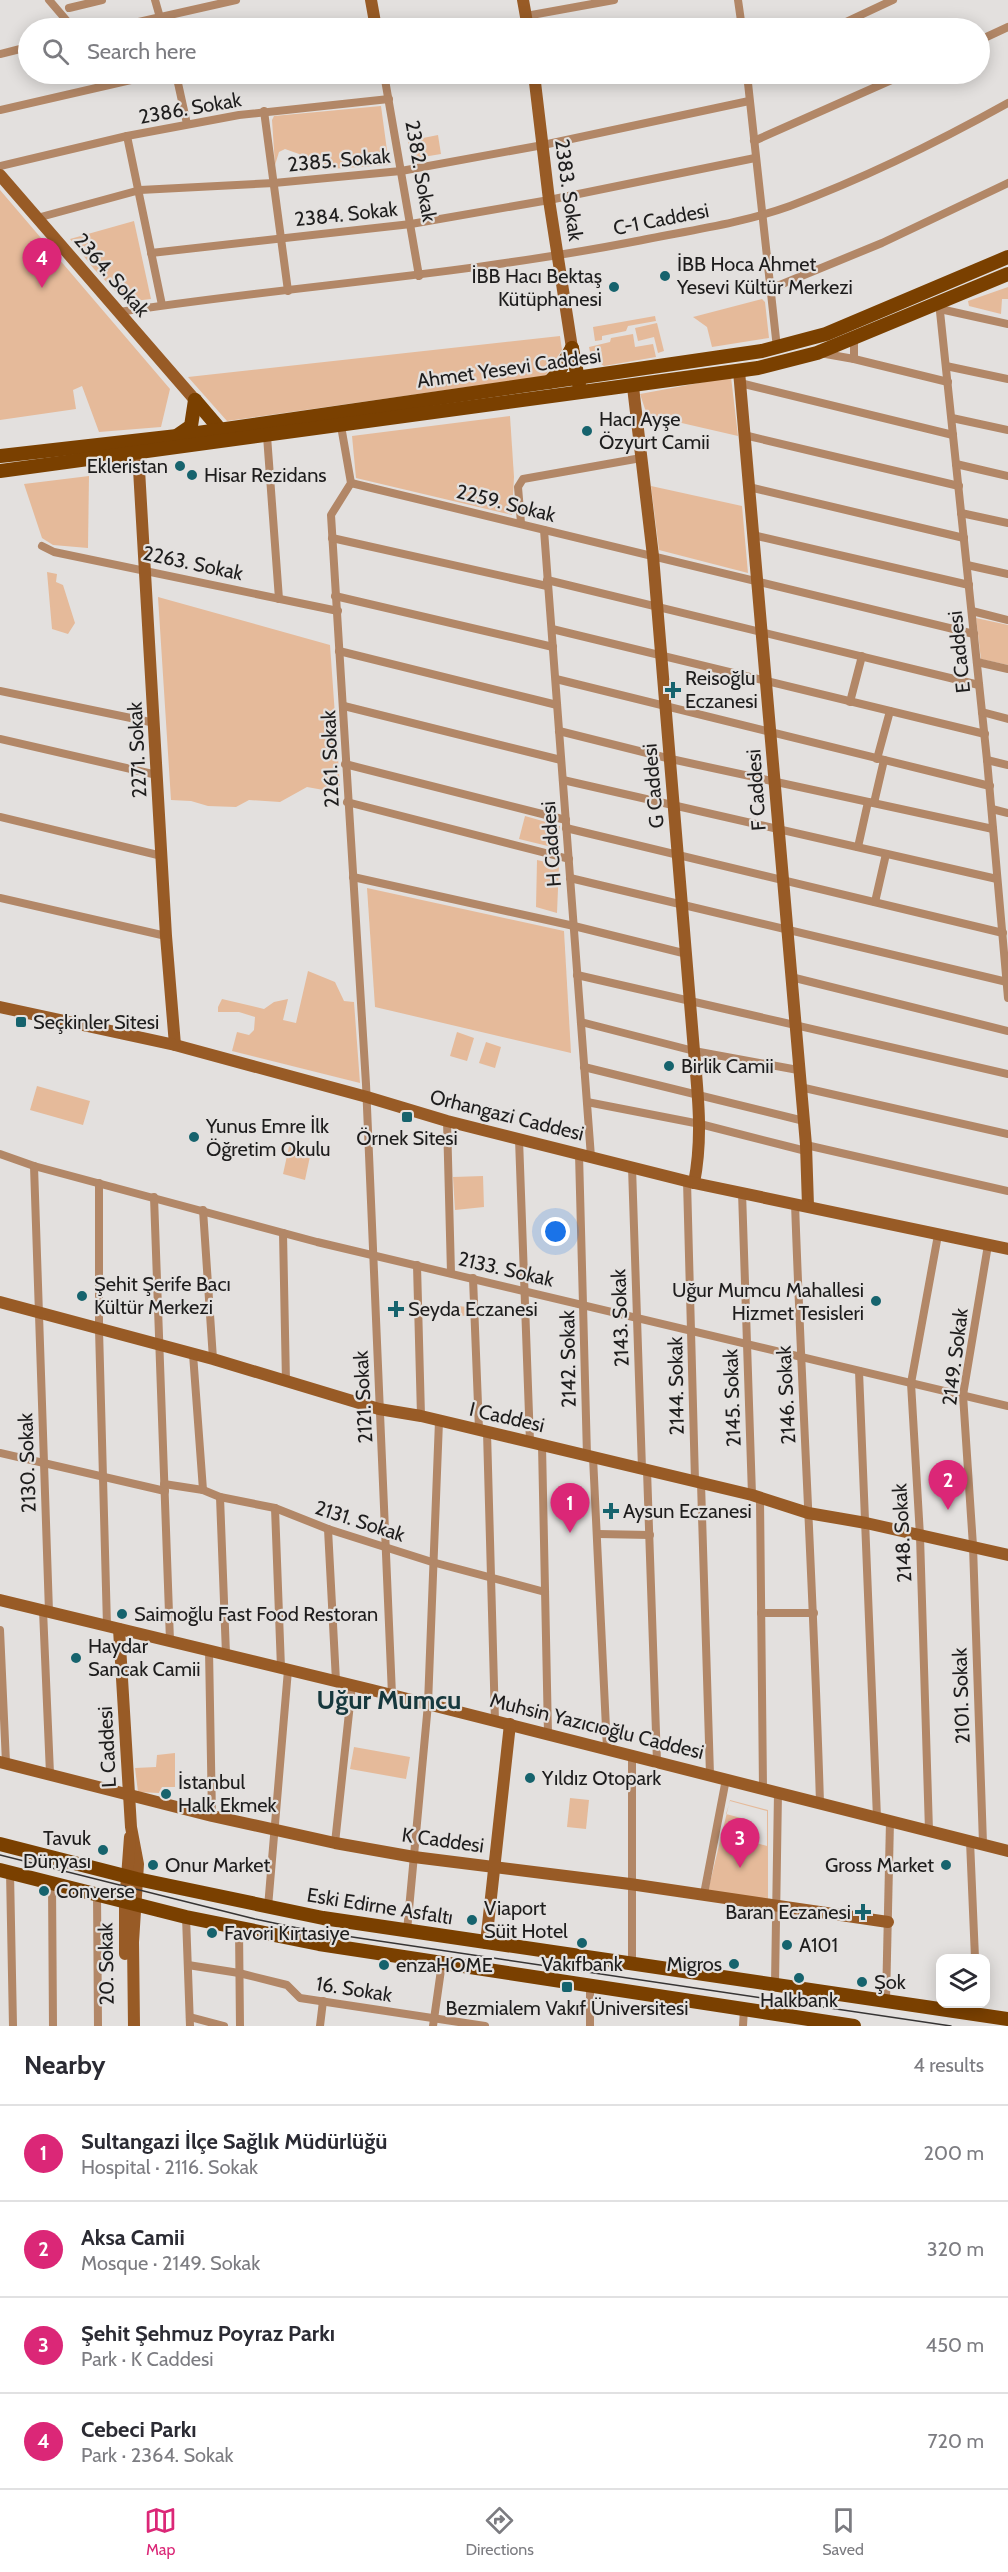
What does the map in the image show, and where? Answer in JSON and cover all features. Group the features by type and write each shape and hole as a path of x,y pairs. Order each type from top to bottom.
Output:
{"main road":[{"name":"Ahmet Yesevi Caddesi","path":"0,471 138,452 225,435 578,377 777,348 826,334 1008,257"},
{"name":"Ahmet Yesevi Caddesi","path":"0,456 177,436 267,436 633,387 739,377 817,352 940,306 1008,274"},
{"path":"572,348 581,394"},
{"path":"549,382 558,373 572,348"},
{"path":"737,355 739,377"},
{"path":"633,387 646,368"},
{"path":"195,400 225,435"},
{"path":"177,436 191,426 195,400"},
{"name":"Eski Edirne Asfaltı","path":"0,1844 132,1878 268,1907 407,1931 886,2001 976,2009 1008,2019"},
{"path":"5,1871 186,1917 319,1944 854,2026"}],"street":[{"path":"49,0 64,18"},
{"path":"69,8 102,0"},
{"path":"154,0 159,18 236,0"},
{"path":"371,0 374,18"},
{"path":"523,0 526,16 614,0"},
{"path":"738,0 741,18"},
{"path":"870,0 871,10"},
{"path":"854,18 893,0"},
{"path":"990,35 1008,27"},
{"path":"0,54 18,50"},
{"path":"0,110 113,84"},
{"path":"178,84 187,124"},
{"name":"2382. Sokak","path":"386,84 419,276"},
{"name":"2383. Sokak","path":"535,84 549,200 572,348"},
{"path":"748,84 777,348"},
{"path":"754,141 882,84"},
{"name":"2386. Sokak","path":"0,166 187,124 264,111 388,99"},
{"name":"2385. Sokak","path":"37,218 140,190 274,183 401,171 543,145 749,100"},
{"name":"C-1 Caddesi","path":"119,312 162,305 419,276 558,256 729,223 789,206 856,179 967,126 1008,103"},
{"path":"264,111 288,291"},
{"path":"127,136 162,305"},
{"name":"2384. Sokak","path":"151,253 411,224 549,200 755,158"},
{"name":"2364. Sokak","path":"0,175 195,400"},
{"path":"770,289 882,243 1008,183"},
{"path":"940,306 1008,324"},
{"name":"E Caddesi","path":"940,306 990,786 1008,998"},
{"path":"854,338 854,359"},
{"path":"817,352 948,382"},
{"path":"946,366 1008,379"},
{"path":"739,377 953,435"},
{"name":"F Caddesi","path":"739,377 804,1121 808,1206"},
{"name":"G Caddesi","path":"633,387 653,556 698,1096 700,1124 698,1160 690,1182"},
{"path":"952,418 1008,429"},
{"path":"341,426 351,483"},
{"path":"744,435 958,486"},
{"path":"267,436 279,599"},
{"name":"2271. Sokak","path":"138,452 147,570 166,936 175,1045"},
{"path":"521,523 518,488 523,479 641,458"},
{"path":"956,464 1008,476"},
{"name":"2259. Sokak","path":"351,483 974,634"},
{"name":"2261. Sokak","path":"351,483 331,515 367,1097"},
{"path":"748,487 963,538"},
{"path":"961,513 1008,523"},
{"name":"H Caddesi","path":"544,530 587,1102 585,1155"},
{"path":"753,535 969,585"},
{"path":"332,538 657,607 979,685"},
{"name":"2263. Sokak","path":"42,546 54,552 338,611"},
{"path":"967,565 1008,574"},
{"path":"335,596 553,647"},
{"path":"972,611 1008,620"},
{"path":"552,629 984,734"},
{"path":"339,651 557,705"},
{"path":"850,702 862,657"},
{"path":"977,662 1008,669"},
{"path":"556,679 990,786"},
{"path":"0,691 155,723"},
{"path":"344,706 561,760"},
{"path":"858,847 871,803 890,711"},
{"path":"982,712 1008,718"},
{"path":"559,731 671,759 993,829"},
{"path":"0,739 157,775"},
{"path":"987,760 1008,765"},
{"path":"345,764 679,855 1003,933"},
{"path":"563,780 997,879"},
{"path":"347,802 569,859"},
{"path":"992,809 1008,813"},
{"path":"0,816 162,856"},
{"path":"875,902 886,854"},
{"path":"353,877 574,926 687,954"},
{"path":"570,878 1007,982"},
{"path":"0,898 166,936"},
{"path":"577,975 1008,1074"},
{"path":"791,977 1008,1031"},
{"name":"Orhangazi Caddesi","path":"0,1007 175,1045 447,1121 690,1182 1008,1250"},
{"path":"581,1022 694,1051 798,1070"},
{"path":"584,1067 804,1121"},
{"path":"800,1086 1008,1134"},
{"name":"2121. Sokak","path":"367,1097 392,1695"},
{"path":"587,1102 700,1124 1008,1191"},
{"path":"447,1121 451,1273"},
{"path":"519,1139 525,1292 545,1592 548,1734"},
{"name":"2133. Sokak","path":"0,1154 34,1166 283,1233 1008,1406"},
{"name":"2142. Sokak","path":"585,1155 583,1304 590,1456 598,1534 607,1749"},
{"name":"2130. Sokak","path":"34,1166 44,1463 50,1774"},
{"name":"2143. Sokak","path":"632,1167 644,1469 650,1535 657,1762"},
{"name":"2144. Sokak","path":"690,1182 691,1330 710,1775"},
{"path":"99,1183 99,1329 113,1627"},
{"name":"2145. Sokak","path":"742,1192 747,1344 761,1613 763,1789"},
{"path":"154,1197 170,1641"},
{"name":"2146. Sokak","path":"795,1203 814,1613 820,1803"},
{"path":"202,1210 213,1359"},
{"path":"283,1233 286,1382"},
{"name":"2148. Sokak","path":"929,1831 920,1536 911,1383 938,1235"},
{"name":"2149. Sokak","path":"973,1546 963,1395 988,1245"},
{"path":"417,1265 420,1416"},
{"path":"473,1278 492,1577 495,1721"},
{"name":"I Caddesi","path":"0,1302 213,1359 379,1409 420,1416 698,1482 808,1513 866,1523 1008,1555"},
{"path":"193,1354 203,1491"},
{"path":"859,1371 877,1818"},
{"path":"407,1931 428,1706 439,1421"},
{"name":"2131. Sokak","path":"0,1454 165,1488 203,1491 220,1497 275,1508 328,1529 432,1562 545,1592"},
{"path":"220,1497 226,1654"},
{"path":"268,1907 276,1830 285,1669 275,1508"},
{"path":"328,1529 336,1681"},
{"path":"598,1534 650,1535"},
{"name":"2101. Sokak","path":"973,1546 983,1844"},
{"name":"Muhsin Yazıcıoğlu Caddesi","path":"0,1600 336,1681 428,1706 510,1724 1008,1851"},
{"path":"761,1613 814,1613"},
{"name":"L Caddesi","path":"113,1627 131,1827 136,1847 130,1903"},
{"path":"0,1630 3,1762"},
{"path":"209,1650 212,1816"},
{"path":"335,1842 352,1685"},
{"path":"486,1943 510,1724"},
{"path":"632,1755 630,1884 632,1963"},
{"name":"K Caddesi","path":"3,1762 212,1816 414,1857 704,1894 888,1922"},
{"path":"704,1894 726,1779"},
{"path":"775,1984 778,1792"},
{"path":"886,2001 890,1821"},
{"path":"970,1841 975,1954"},
{"path":"5,1871 13,2026"},
{"path":"52,1883 53,2026"},
{"path":"97,1894 98,2026"},
{"name":"20. Sokak","path":"126,2026 130,1903"},
{"name":"20. Sokak","path":"130,1903 134,2026"},
{"path":"186,1917 190,2022 225,2026"},
{"path":"239,1929 240,2026"},
{"path":"433,2022 442,1963"},
{"name":"16. Sokak","path":"188,1965 239,1973 287,1985 300,1998 433,2022 485,2026"},
{"path":"590,1985 590,2026"},
{"path":"320,2026 322,2001"},
{"path":"743,2026 744,2009"}],"shaded area":[{"path":"381,106 389,165 300,171 303,160 299,154 285,149 279,152 275,165 272,120 274,116"},
{"path":"438,135 441,154 411,159 408,141"},
{"path":"0,190 170,389 161,427 99,432 82,386 73,390 76,409 0,420"},
{"path":"134,221 151,299 126,302 94,269 70,239"},
{"path":"1008,287 1008,299 1002,299 1001,314 969,306 968,301"},
{"path":"762,299 765,302 769,338 712,347 707,327 693,317"},
{"path":"655,316 656,321 628,326 626,331 602,336 602,340 595,341 593,327"},
{"path":"657,323 664,351 658,353 654,337 638,341 635,328"},
{"path":"633,334 635,347 653,344 656,357 604,366 591,357 589,347 610,342 611,338"},
{"path":"560,336 562,350 545,376 227,421 188,377"},
{"path":"731,377 738,436 647,415 640,394"},
{"path":"510,416 514,477 512,515 356,478 352,436"},
{"path":"89,476 88,548 53,545 42,538 24,484"},
{"path":"651,486 742,506 748,573 659,550"},
{"path":"47,572 57,574 56,582 63,585 75,623 68,634 52,629"},
{"path":"158,597 330,645 340,786 329,791 307,787 280,802 249,800 236,807 208,806 191,801 171,800"},
{"path":"976,618 1008,625 1008,665 981,659"},
{"path":"525,816 560,826 556,848 519,839"},
{"path":"537,860 559,865 557,913 536,907"},
{"path":"367,888 564,931 571,1053 375,1007"},
{"path":"308,971 335,982 344,1001 354,1002 360,1083 232,1051 237,1032 249,1035 254,1030 255,1017 239,1012 218,1012 222,999 264,1009 274,1002 288,999 283,1020 296,1023"},
{"path":"457,1032 474,1038 467,1061 450,1056"},
{"path":"486,1042 501,1047 495,1068 479,1063"},
{"path":"37,1086 90,1101 83,1125 30,1110"},
{"path":"290,1142 312,1147 305,1180 283,1174"},
{"path":"483,1176 484,1207 455,1210 453,1177"},
{"path":"450,1305 467,1307 466,1316 449,1314"},
{"path":"354,1747 410,1757 406,1779 350,1769"},
{"path":"175,1753 175,1787 162,1787 159,1793 138,1792 135,1768 156,1767 157,1755"},
{"path":"570,1798 589,1800 586,1829 567,1827"},
{"path":"730,1800 768,1810 768,1899 708,1891 727,1814 745,1819 743,1839 767,1846 767,1811 730,1801 729,1805"}],"tram line":[{"path":"0,1855 255,1919 312,1931 951,2026"}],"place":[{"name":"İBB Hoca Ahmet Yesevi Kültür Merkezi","path":"665,276"},
{"name":"İBB Hacı Bektaş Kütüphanesi","path":"614,287"},
{"name":"Cebeci Parkı","path":"42,288"},
{"name":"Hacı Ayşe Özyurt Camii","path":"587,431"},
{"name":"Ekleristan","path":"180,466"},
{"name":"Hisar Rezidans","path":"192,475"},
{"name":"Reisoğlu Eczanesi","path":"673,690"},
{"name":"Seçkinler Sitesi","path":"21,1022"},
{"name":"Birlik Camii","path":"669,1066"},
{"name":"Örnek Sitesi","path":"407,1117"},
{"name":"Yunus Emre İlk Öğretim Okulu","path":"194,1137"},
{"name":"Şehit Şerife Bacı Kültür Merkezi","path":"82,1296"},
{"name":"Uğur Mumcu Mahallesi Hizmet Tesisleri","path":"876,1301"},
{"name":"Seyda Eczanesi","path":"396,1309"},
{"name":"Aksa Camii","path":"948,1510"},
{"name":"Aysun Eczanesi","path":"611,1511"},
{"name":"Sultangazi İlçe Sağlık Müdürlüğü","path":"570,1533"},
{"name":"Saimoğlu Fast Food Restoran","path":"122,1614"},
{"name":"Haydar Sancak Camii","path":"76,1658"},
{"name":"Yıldız Otopark","path":"530,1778"},
{"name":"İstanbul Halk Ekmek","path":"166,1794"},
{"name":"Tavuk Dünyası","path":"103,1850"},
{"name":"Onur Market","path":"153,1865"},
{"name":"Gross Market","path":"946,1865"},
{"name":"Şehit Şehmuz Poyraz Parkı","path":"740,1868"},
{"name":"Converse","path":"44,1891"},
{"name":"Baran Eczanesi","path":"863,1912"},
{"name":"Viaport Süit Hotel","path":"472,1920"},
{"name":"Favori Kırtasiye","path":"212,1933"},
{"name":"Vakıfbank","path":"582,1943"},
{"name":"A101","path":"787,1945"},
{"name":"Migros","path":"734,1964"},
{"name":"enzaHOME","path":"384,1965"},
{"name":"Halkbank","path":"799,1978"},
{"name":"Şok","path":"862,1982"},
{"name":"Bezmialem Vakıf Üniversitesi","path":"567,1987"}],"district":[{"name":"Uğur Mumcu","path":"389,1700"}]}
